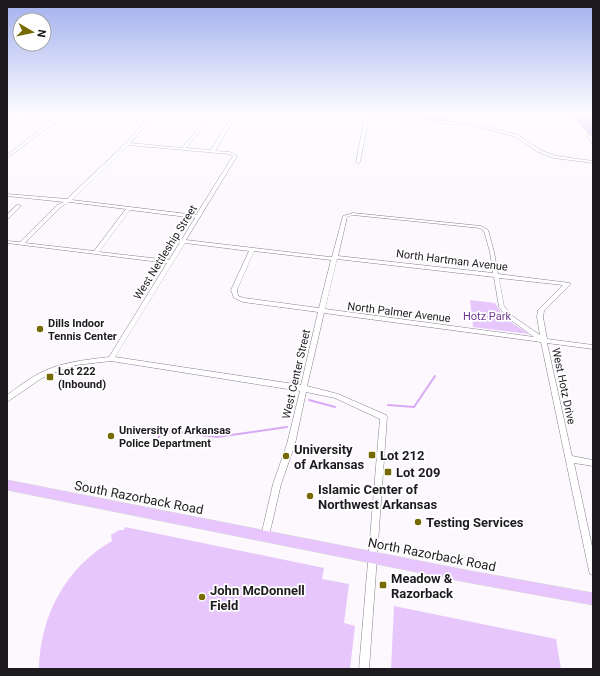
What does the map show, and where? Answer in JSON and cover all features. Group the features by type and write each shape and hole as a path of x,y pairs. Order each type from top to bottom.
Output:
{"main road":[{"name":"South Razorback Road","path":"7,485 265,536"},
{"name":"North Razorback Road","path":"265,536 593,599"}],"street":[{"path":"7,157 22,146"},
{"path":"21,244 59,206 68,202 125,146"},
{"path":"144,146 212,152 216,146"},
{"path":"183,149 186,146"},
{"path":"358,162 361,146"},
{"path":"531,146 539,151 555,157 593,162"},
{"name":"West Nettleship Street","path":"111,359 235,158 234,155 212,152"},
{"path":"7,195 198,217"},
{"path":"7,217 19,206"},
{"path":"95,253 129,208"},
{"name":"West Center Street","path":"265,536 277,484 290,444 304,389 321,312 345,216 353,214 481,227"},
{"name":"West Hotz Drive","path":"481,227 486,230 492,252 500,302 503,310 544,341 593,571"},
{"name":"North Hartman Avenue","path":"184,241 330,259 339,257 568,284 541,310 540,317 544,341"},
{"path":"7,242 170,262"},
{"name":"North Palmer Avenue","path":"252,250 234,290 236,296 243,300 321,312 593,347"},
{"path":"7,399 40,376 59,368 88,361 111,359 304,389 336,396 384,417 364,669"},
{"path":"569,459 593,462"}],"green space":[{"name":"Hotz Park","path":"470,300 495,303 506,317 529,334 473,327"},
{"name":"John McDonnell Field","path":"125,527 324,568 322,579 349,584 344,623 355,626 350,669 39,669 44,630 50,612 59,595 69,579 81,565 112,541 111,535 119,530 124,530"},
{"path":"394,606 556,639 561,669 391,669"}],"waterway":[{"path":"388,405 414,407 435,376"},
{"path":"309,400 335,407"},
{"path":"158,438 162,433 170,431 217,437 287,427"}],"place":[{"name":"Dills Indoor Tennis Center","path":"40,329"},
{"name":"Lot 222 (Inbound)","path":"50,377"},
{"name":"University of Arkansas Police Department","path":"111,436"},
{"name":"Lot 212","path":"372,455"},
{"name":"University of Arkansas","path":"286,456"},
{"name":"Lot 209","path":"388,472"},
{"name":"Islamic Center of Northwest Arkansas","path":"310,496"},
{"name":"Testing Services","path":"418,522"},
{"name":"Meadow & Razorback","path":"383,585"},
{"name":"John McDonnell Field","path":"202,597"}]}
